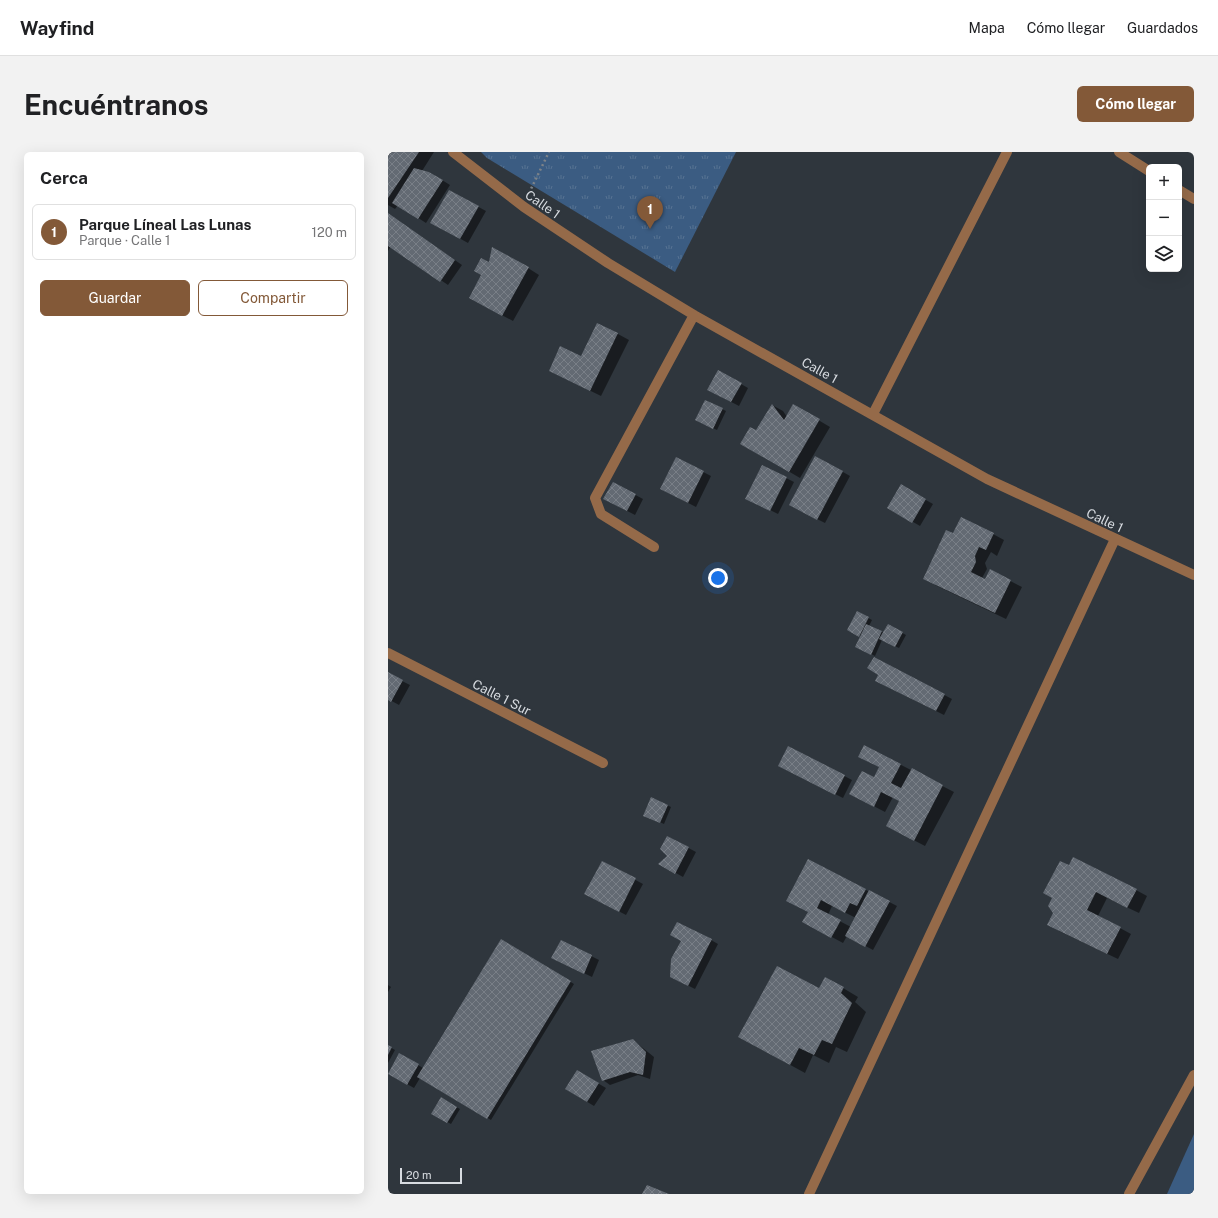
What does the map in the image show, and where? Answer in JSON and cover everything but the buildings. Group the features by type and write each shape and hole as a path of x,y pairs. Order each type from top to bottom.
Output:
{"street":[{"name":"Calle 1","path":"453,152 524,207 608,263 694,315 987,478 1115,539 1194,574"},
{"path":"873,414 1007,152"},
{"path":"1119,152 1146,169"},
{"path":"1182,192 1194,199"},
{"path":"654,547 601,514 595,498 694,315"},
{"path":"809,1194 1115,539"},
{"name":"Calle 1 Sur","path":"388,653 603,763"},
{"path":"1129,1194 1193,1081"}],"path":[{"path":"524,207 549,152"}],"green space":[{"path":"481,152 736,152 675,272 487,158"},
{"path":"1194,1134 1194,1194 1167,1194"}],"place":[{"name":"Parque Líneal Las Lunas","path":"650,229"}]}
